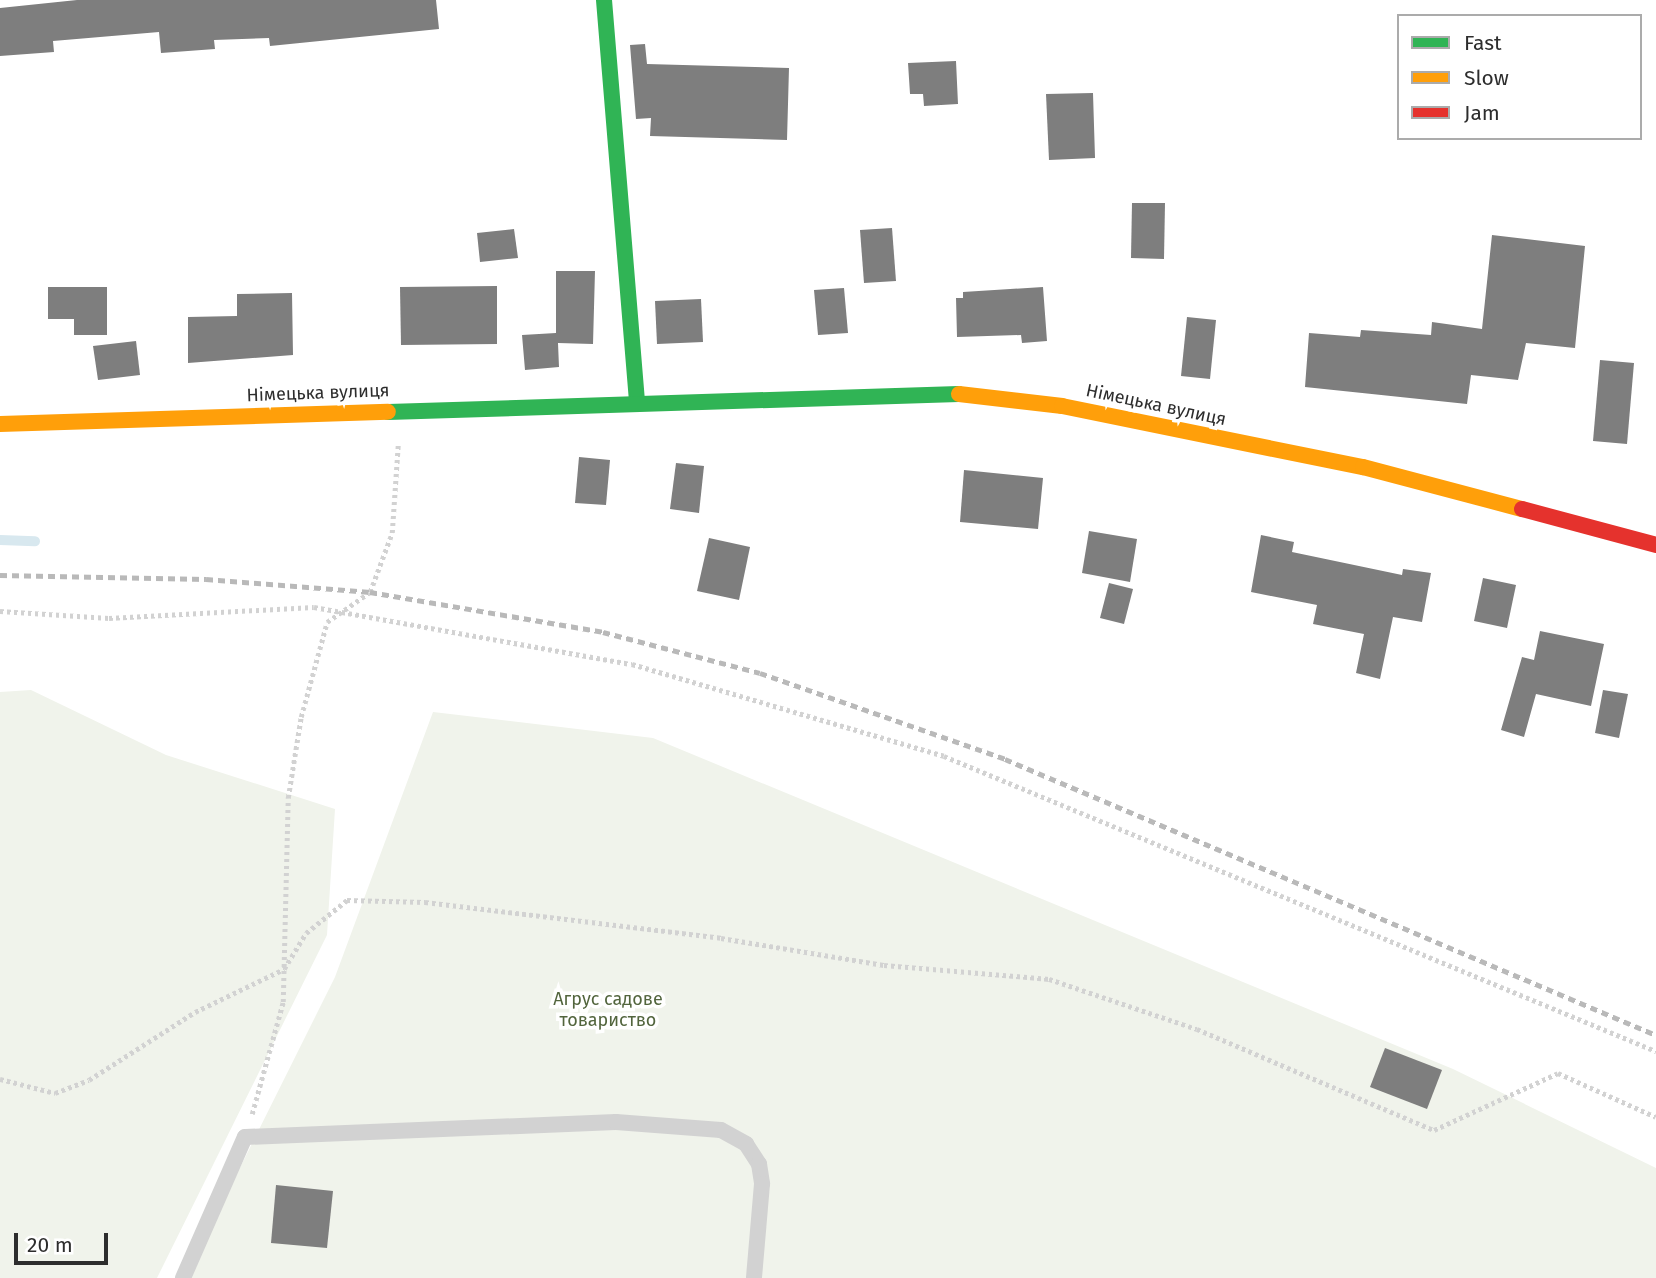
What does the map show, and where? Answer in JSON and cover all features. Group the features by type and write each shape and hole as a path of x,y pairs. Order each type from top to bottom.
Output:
{"main road":[{"path":"604,0 637,401"},
{"name":"Німецька вулиця","path":"0,424 637,401 971,394 1062,406 1363,467 1656,545"}],"lane":[{"path":"183,1278 246,1137 616,1122 721,1130 746,1143 759,1164 754,1278"}],"path":[{"path":"246,1137 283,1002 288,798 316,654 327,622 370,592 392,533 405,410"},
{"path":"0,611 109,618 227,609 344,610 632,664 944,755 1656,1051"},
{"path":"0,1079 55,1093 89,1080 195,1012 284,969 306,933 346,900 438,904 722,938 884,965 1049,979 1197,1029 1434,1130 1558,1073 1656,1117"}],"green space":[{"path":"31,690 166,755 335,809 327,935 157,1278 0,1278 0,692"},
{"name":"Агрус садове товариство","path":"433,712 653,738 1453,1069 1656,1168 1656,1278 185,1278 335,977"}],"building":[{"path":"77,0 436,0 439,29 270,46 269,38 214,40 215,49 161,53 159,32 53,41 54,52 0,56 0,8"},
{"path":"645,44 647,64 789,68 787,140 650,136 651,118 636,119 630,45"},
{"path":"956,61 958,104 924,106 923,94 910,94 908,63"},
{"path":"1093,93 1095,158 1049,160 1046,94"},
{"path":"1132,203 1165,203 1164,259 1131,258"},
{"path":"892,228 896,281 864,283 860,230"},
{"path":"514,229 518,258 480,262 477,233"},
{"path":"1492,235 1585,246 1575,348 1526,343 1518,380 1471,375 1467,404 1305,387 1309,333 1360,337 1361,330 1431,335 1432,322 1482,329"},
{"path":"556,271 595,271 593,344 558,343 559,367 525,370 522,335 556,333"},
{"path":"497,286 497,344 401,345 400,287"},
{"path":"48,287 107,287 107,335 74,335 74,319 48,319"},
{"path":"1043,287 1047,341 1022,343 1021,335 957,337 956,298 963,298 963,292"},
{"path":"844,288 848,333 818,335 814,290"},
{"path":"292,293 293,355 188,363 188,317 237,316 237,294"},
{"path":"701,299 703,342 657,344 655,301"},
{"path":"1187,317 1216,320 1210,379 1181,376"},
{"path":"136,341 140,375 98,380 93,346"},
{"path":"1600,360 1634,363 1627,444 1593,441"},
{"path":"579,457 610,460 606,505 575,503"},
{"path":"676,463 704,466 699,513 670,509"},
{"path":"964,470 1043,478 1038,529 960,522"},
{"path":"1089,531 1137,539 1130,582 1082,573"},
{"path":"1261,535 1294,542 1292,552 1402,575 1403,569 1431,573 1422,622 1393,617 1380,679 1356,673 1364,634 1313,624 1317,605 1251,592"},
{"path":"709,538 750,547 739,600 697,591"},
{"path":"1483,578 1516,585 1507,628 1474,621"},
{"path":"1109,583 1133,589 1124,624 1100,618"},
{"path":"1540,631 1604,644 1591,706 1536,694 1524,737 1501,730 1522,657 1534,660"},
{"path":"1603,690 1628,694 1619,738 1595,733"},
{"path":"1385,1048 1442,1070 1427,1109 1370,1087"},
{"path":"276,1185 333,1191 327,1248 271,1243"}],"waterway":[{"path":"0,540 35,541"}],"railway":[{"path":"0,575 206,579 370,592 603,632 760,673 1005,759 1656,1035"}],"traffic: fast":[{"path":"604,0 637,401"},
{"path":"388,412 959,394"}],"traffic: slow":[{"path":"959,394 1062,406 1363,467 1522,509"},
{"path":"0,424 388,412"}],"traffic: jam":[{"path":"1522,509 1656,545"}]}
